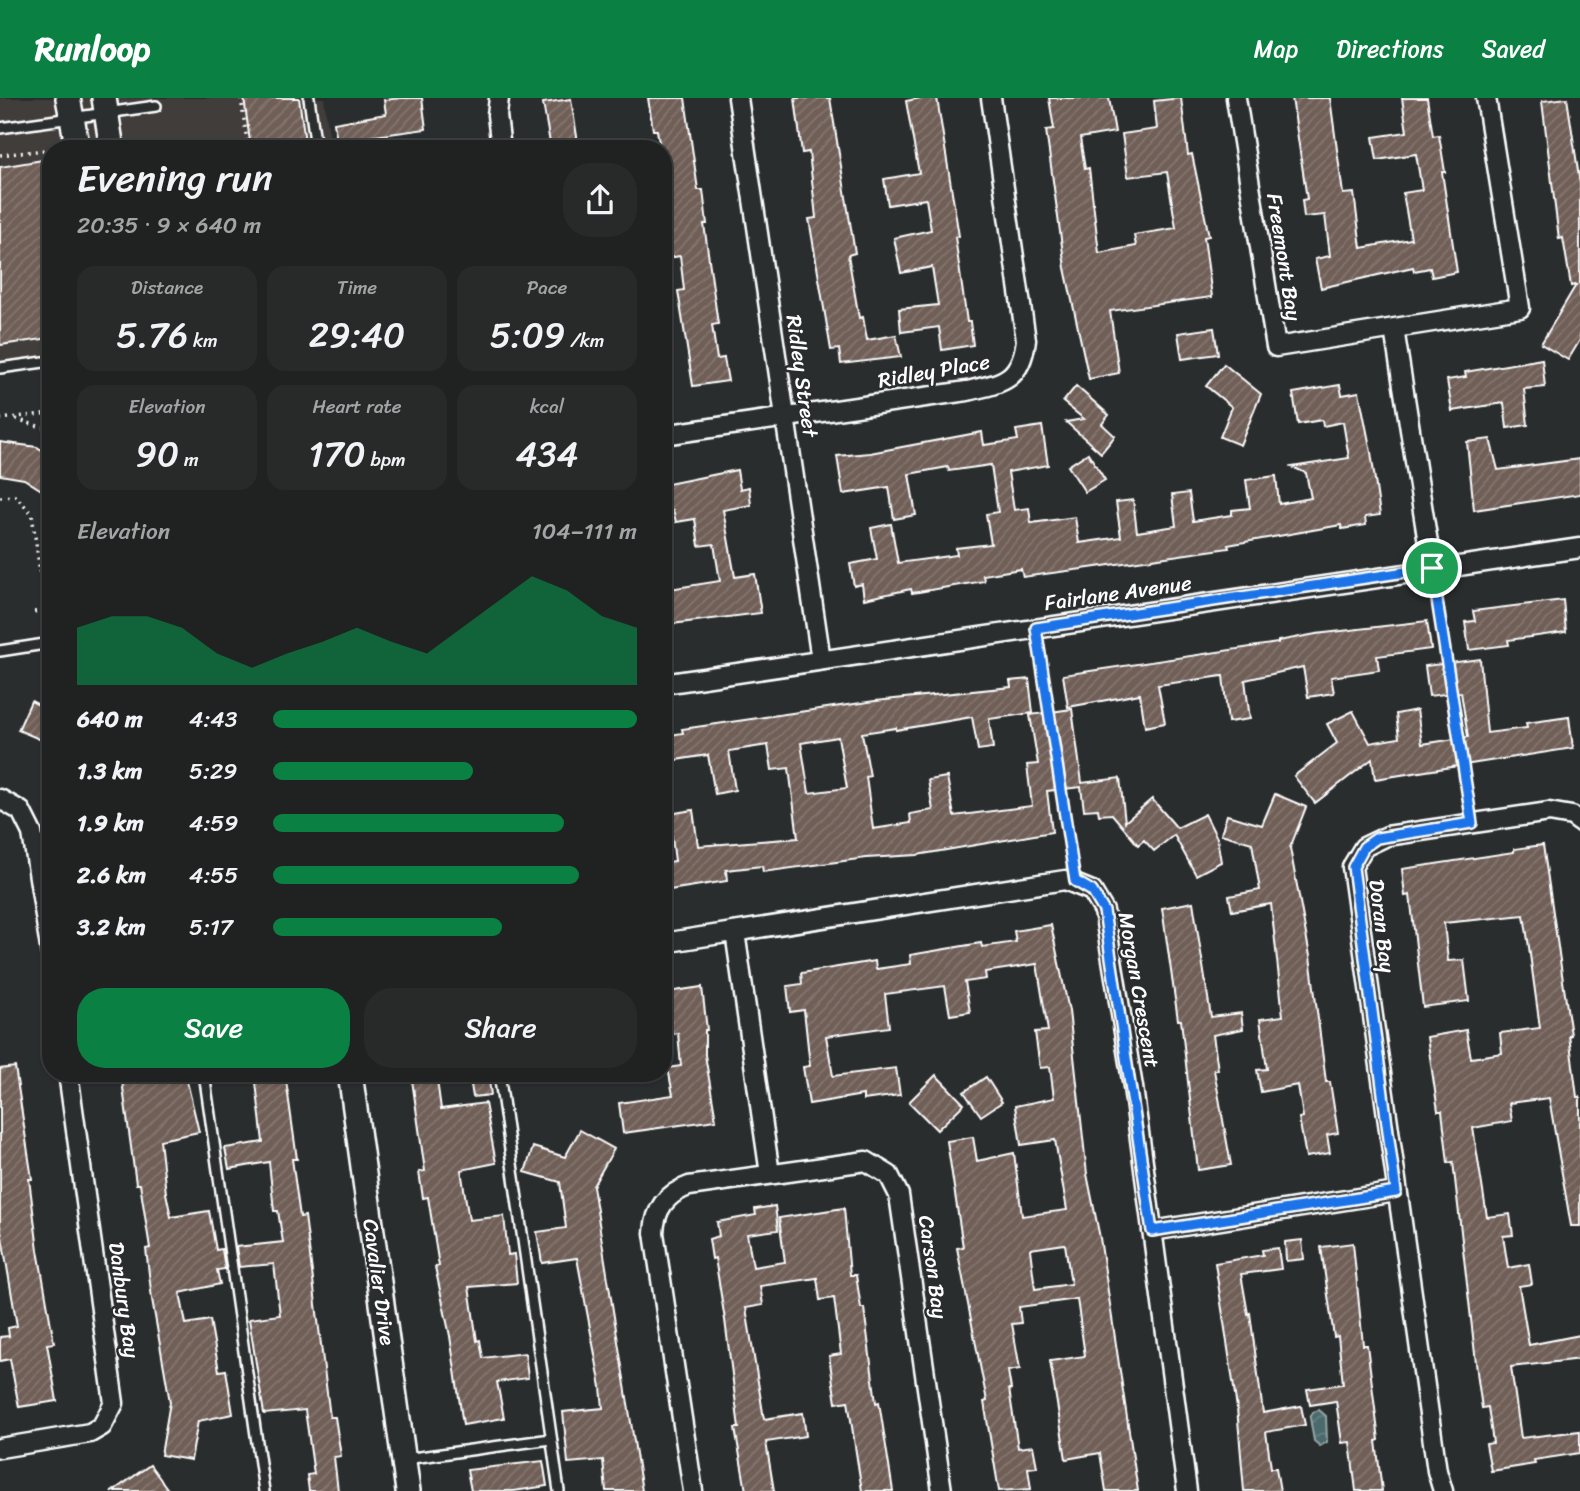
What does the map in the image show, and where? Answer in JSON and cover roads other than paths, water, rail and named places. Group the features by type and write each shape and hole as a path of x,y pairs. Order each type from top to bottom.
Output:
{"street":[{"path":"499,98 499,140"},
{"name":"Ridley Street","path":"738,98 821,660"},
{"name":"Ridley Place","path":"672,435 967,391 1006,380 1018,370 1024,358 1026,340 991,98"},
{"name":"Freemont Bay","path":"1236,98 1276,347 1520,308 1486,98"},
{"path":"105,105 111,140"},
{"path":"69,108 76,140"},
{"path":"1394,329 1432,568"},
{"name":"Fairlane Avenue","path":"672,683 1580,548"},
{"path":"0,799 21,811 32,833 42,897"},
{"name":"Doran Bay","path":"1443,1491 1437,1471 1396,1192 1353,867 1364,847 1377,838 1549,812 1563,813 1580,821"},
{"name":"Morgan Crescent","path":"735,932 1065,880 1075,881 1092,891 1104,911 1152,1231 1187,1491"},
{"path":"672,942 735,932 770,1174"},
{"name":"Danbury Bay","path":"0,1448 90,1433 102,1426 114,1404 69,1082"},
{"name":"Cavalier Drive","path":"351,1082 408,1491"},
{"name":"Carson Bay","path":"693,1491 655,1221 664,1201 680,1189 866,1161 880,1167 894,1180 908,1246 942,1491"},
{"path":"1152,1231 1396,1192"}],"lane":[{"path":"309,98 315,140"},
{"path":"0,128 69,108 105,105 156,106"},
{"path":"0,368 42,361"},
{"path":"0,651 42,644"},
{"path":"205,1082 264,1491"},
{"path":"500,1082 559,1491"},
{"path":"403,1459 551,1439"}],"water":[{"path":"1319,1410 1326,1416 1327,1442 1320,1446 1314,1441 1310,1418 1313,1412"}]}
